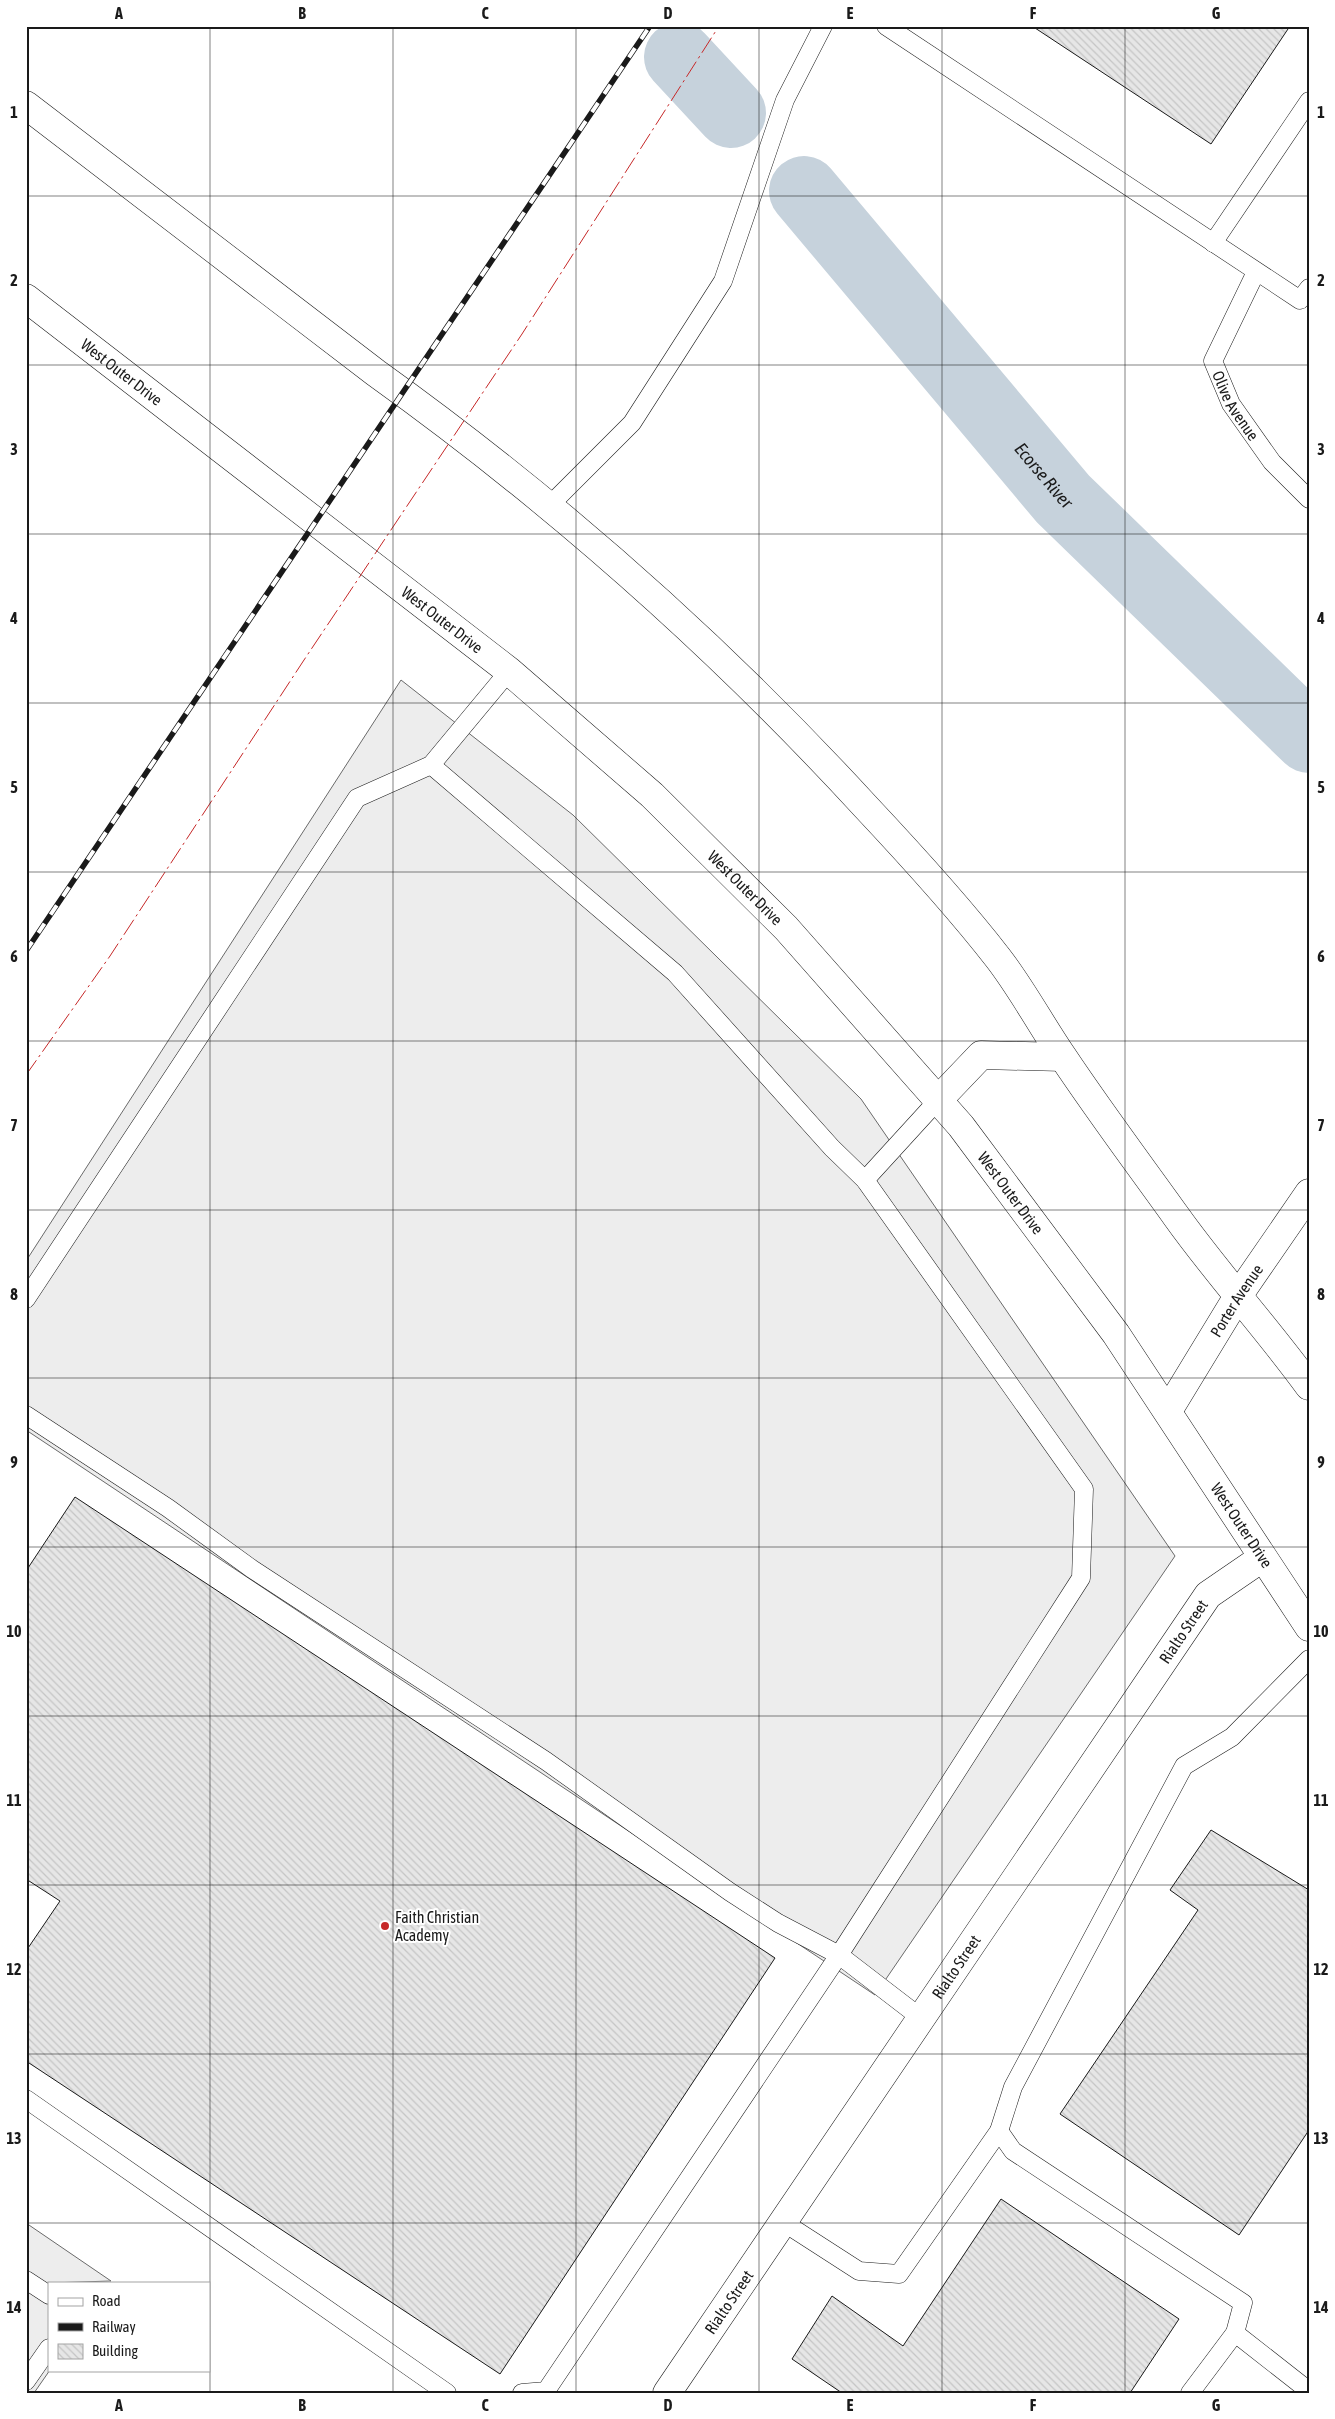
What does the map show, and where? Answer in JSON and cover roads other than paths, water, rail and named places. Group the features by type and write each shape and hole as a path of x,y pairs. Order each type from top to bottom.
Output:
{"main road":[{"path":"26,105 376,373 429,411 548,507 658,601 822,759 900,843 1000,960 1062,1057 1189,1234 1309,1386"},
{"name":"West Outer Drive","path":"26,298 510,671 652,795 786,928 939,1099 1110,1326 1168,1411 1262,1558 1309,1627"},
{"path":"939,1099 981,1055 1062,1057"},
{"name":"Porter Avenue","path":"1168,1411 1238,1296 1309,1193"},
{"name":"Rialto Street","path":"667,2393 1208,1595 1262,1558"}],"lane":[{"path":"548,507 632,423 723,281 784,100 823,26"},
{"path":"886,26 1256,272 1304,294"},
{"path":"1213,243 1309,101"},
{"name":"Olive Avenue","path":"1256,272 1213,361 1230,404 1272,462 1309,499"},
{"path":"26,1299 357,798 431,765 510,671"},
{"path":"431,765 675,973 832,1148 865,1180 1084,1489 1081,1578 839,1955 546,2391 522,2393"},
{"path":"865,1180 939,1099"},
{"path":"26,1415 168,1508 252,1569 546,1760 730,1892 778,1923 839,1955 921,2018"},
{"path":"783,2222 859,2270 898,2274 1000,2132 1014,2087 1184,1766 1232,1737 1309,1659"},
{"path":"26,2099 447,2393"},
{"path":"1000,2132 1013,2151 1243,2303 1235,2333 1190,2393"},
{"path":"26,2280 48,2294"},
{"path":"1235,2333 1309,2391"},
{"path":"26,2381 48,2349"}],"waterway":[{"name":"Ecorse River","path":"679,57 731,113"},
{"name":"Ecorse River","path":"804,191 1063,499 1309,738"}],"railway":[{"path":"26,951 650,26"}],"place":[{"name":"Faith Christian Academy","path":"385,1926"}]}
